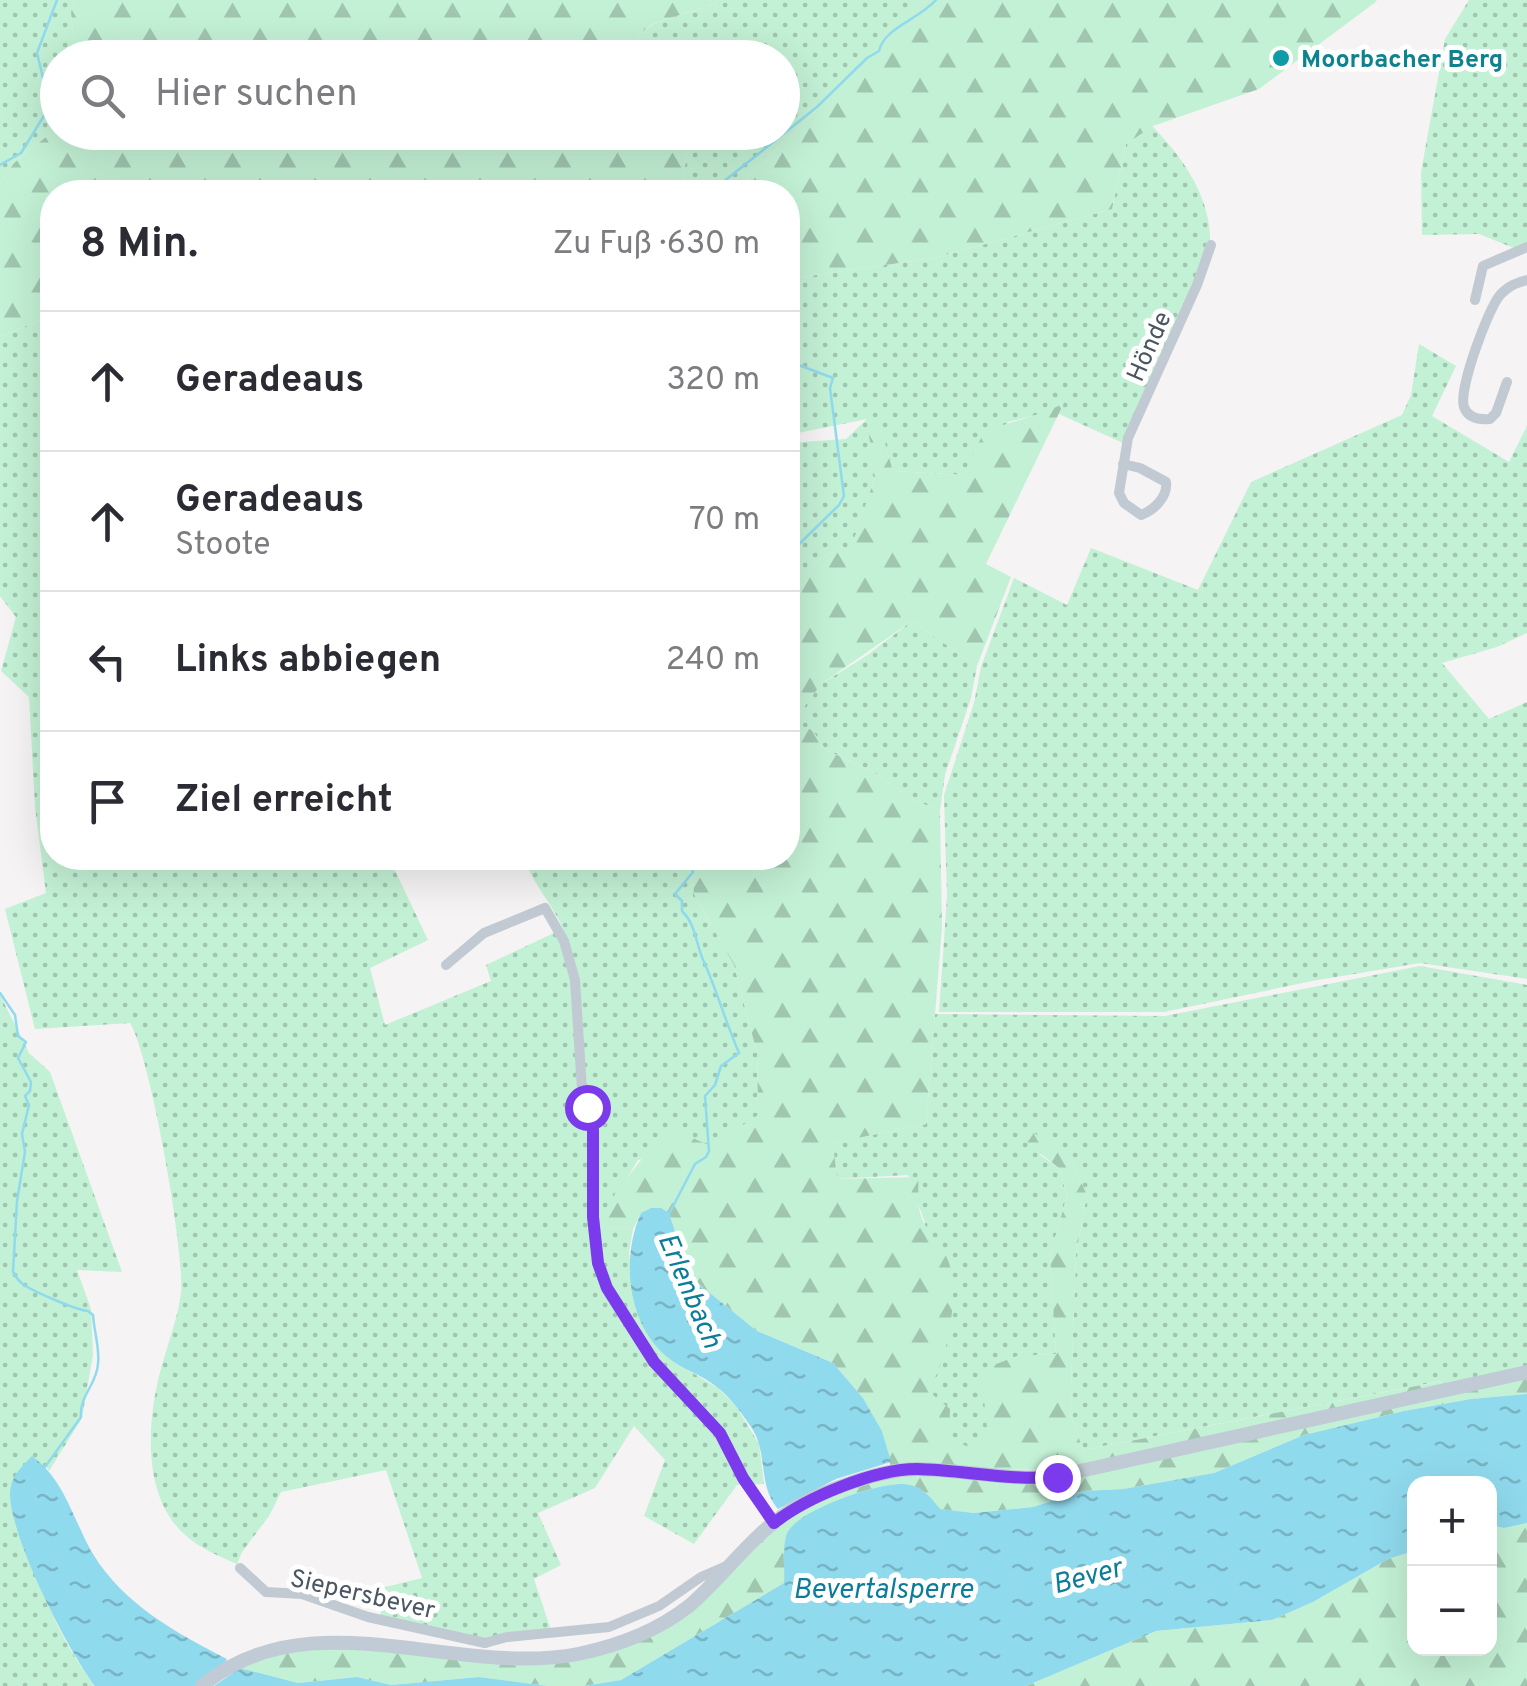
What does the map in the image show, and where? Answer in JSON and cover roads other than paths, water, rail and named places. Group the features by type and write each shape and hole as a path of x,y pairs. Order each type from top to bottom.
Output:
{"street":[{"name":"Hönde","path":"1123,464 1166,482 1162,498 1146,513 1124,504 1119,493 1123,464 1128,438 1197,285 1211,244"},
{"path":"1474,300 1482,266 1527,248"},
{"path":"1507,382 1490,419 1474,418 1466,411 1462,403 1465,388 1491,308 1506,289 1527,280"},
{"path":"446,965 484,933 545,908 564,941 575,980 582,1090 593,1130 593,1217 598,1263 607,1288 646,1350 720,1433 729,1454 774,1523"},
{"path":"202,1686 243,1658 307,1643 572,1655 617,1644 652,1629 689,1606 790,1510 839,1488 905,1470 1057,1477 1527,1372"},
{"path":"485,1649 507,1637 609,1627 659,1606 701,1577 732,1564"},
{"name":"Siepersbever","path":"240,1568 266,1592 302,1594 368,1617 470,1637 485,1649"}],"water":[{"path":"651,1208 669,1213 690,1277 757,1331 833,1363 863,1398 882,1431 891,1462 836,1479 778,1509 768,1491 758,1440 741,1413 712,1383 666,1356 643,1326 631,1289 631,1249 641,1213"},
{"name":"Bevertalsperre","path":"1527,1394 1527,1523 1497,1526 1497,1476 1407,1476 1407,1553 1388,1559 1313,1602 1272,1620 1156,1631 1026,1686 584,1686 621,1680 784,1583 785,1541 792,1527 819,1508 857,1493 903,1484 920,1489 940,1509 974,1513 1033,1507 1083,1491 1123,1489 1214,1473 1304,1435 1471,1399"},
{"path":"32,1456 53,1477 93,1554 120,1588 153,1616 226,1661 195,1686 95,1686 43,1594 13,1515 12,1483"},
{"path":"240,1668 298,1683 357,1677 391,1685 479,1677 548,1686 214,1686"}],"waterway":[{"path":"42,40 57,0"},
{"name":"Erlenbach","path":"800,121 879,51 887,36 936,0"},
{"path":"40,45 40,65"},
{"path":"0,165 21,153 40,122"},
{"name":"Erlenbach","path":"726,180 763,150"},
{"name":"Erlenbach","path":"800,366 833,378 830,388 844,496 800,543"},
{"name":"Erlenbach","path":"669,1214 695,1164 709,1151 705,1096 715,1085 721,1066 739,1053 693,929 682,911 682,901 675,894 692,870"},
{"path":"0,993 15,1015 18,1036 26,1042 18,1058 31,1082 25,1096 29,1105 22,1134 25,1152 17,1201 13,1272 29,1288 93,1315 98,1352 97,1371 81,1417 45,1467"}],"place":[{"name":"Moorbacher Berg","path":"1281,58"}],"water label":[{"name":"Bever","path":"1087,1575"}]}
